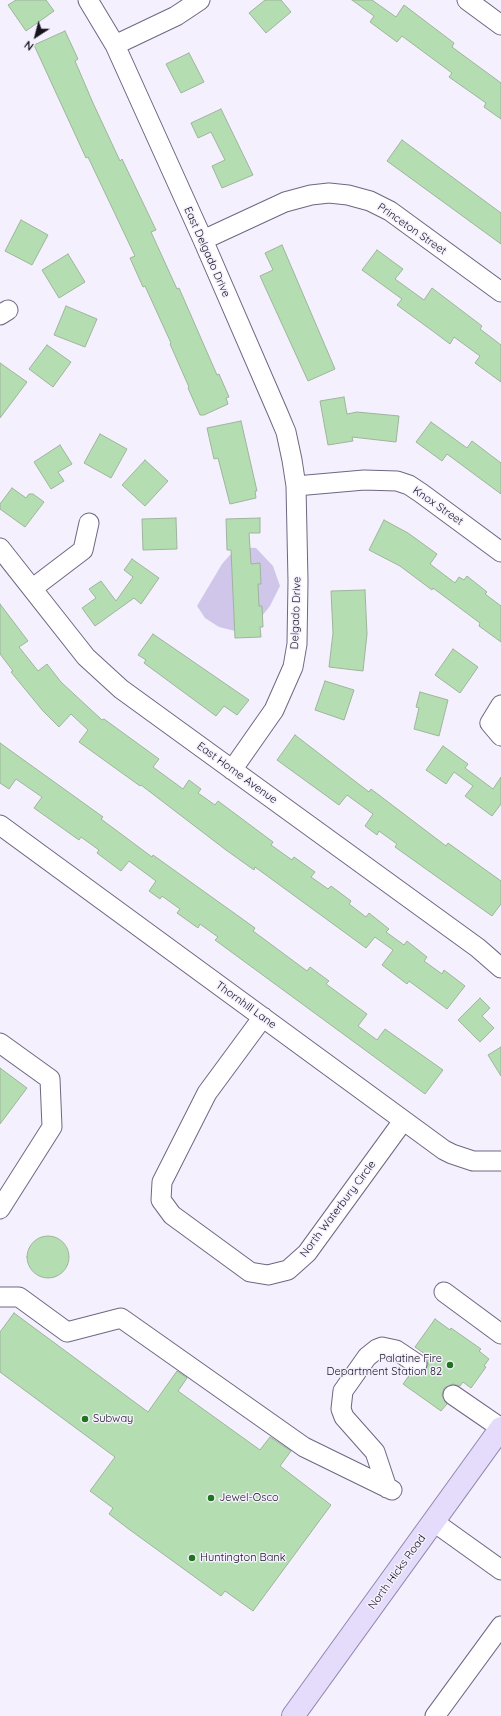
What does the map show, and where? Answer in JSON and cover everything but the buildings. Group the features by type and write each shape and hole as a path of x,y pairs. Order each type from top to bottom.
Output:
{"main road":[{"name":"North Hicks Road","path":"300,1713 501,1428"}],"street":[{"name":"East Delgado Drive","path":"88,0 115,45 203,240 286,432 296,486"},
{"path":"115,45 176,16 200,0"},
{"path":"467,0 501,25"},
{"name":"Princeton Street","path":"203,240 285,202 311,195 329,193 348,195 370,201 390,211 501,292"},
{"name":"Knox Street","path":"296,486 364,480 396,481 409,486 420,493 501,552"},
{"name":"Delgado Drive","path":"232,770 274,710 293,668 297,644 296,486"},
{"path":"33,588 83,550 89,523"},
{"name":"East Home Avenue","path":"0,548 86,657 121,689 478,948 501,968"},
{"path":"496,729 501,705"},
{"name":"Thornhill Lane","path":"0,826 264,1017 403,1121 452,1154 473,1161 501,1161"},
{"name":"North Waterbury Circle","path":"264,1017 207,1093 162,1182 161,1200 172,1215 250,1272 268,1275 288,1270 307,1253 403,1121"},
{"path":"0,1043 50,1079 52,1126 0,1209"},
{"path":"444,1292 501,1334"},
{"path":"0,1297 20,1298 67,1332 121,1318 304,1446 389,1489 375,1452 344,1417 342,1410 343,1391 367,1357 376,1349 382,1347 396,1350 417,1364"},
{"path":"453,1395 501,1428"},
{"path":"434,1522 501,1570"},
{"path":"435,1716 501,1626"}],"shaded area":[{"path":"237,547 256,548 273,566 280,586 270,606 254,626 235,631 219,627 205,618 197,606 222,564"}],"place":[{"name":"Palatine Fire Department Station 82","path":"450,1365"},
{"name":"Subway","path":"85,1419"},
{"name":"Jewel-Osco","path":"211,1498"},
{"name":"Huntington Bank","path":"192,1558"}]}
